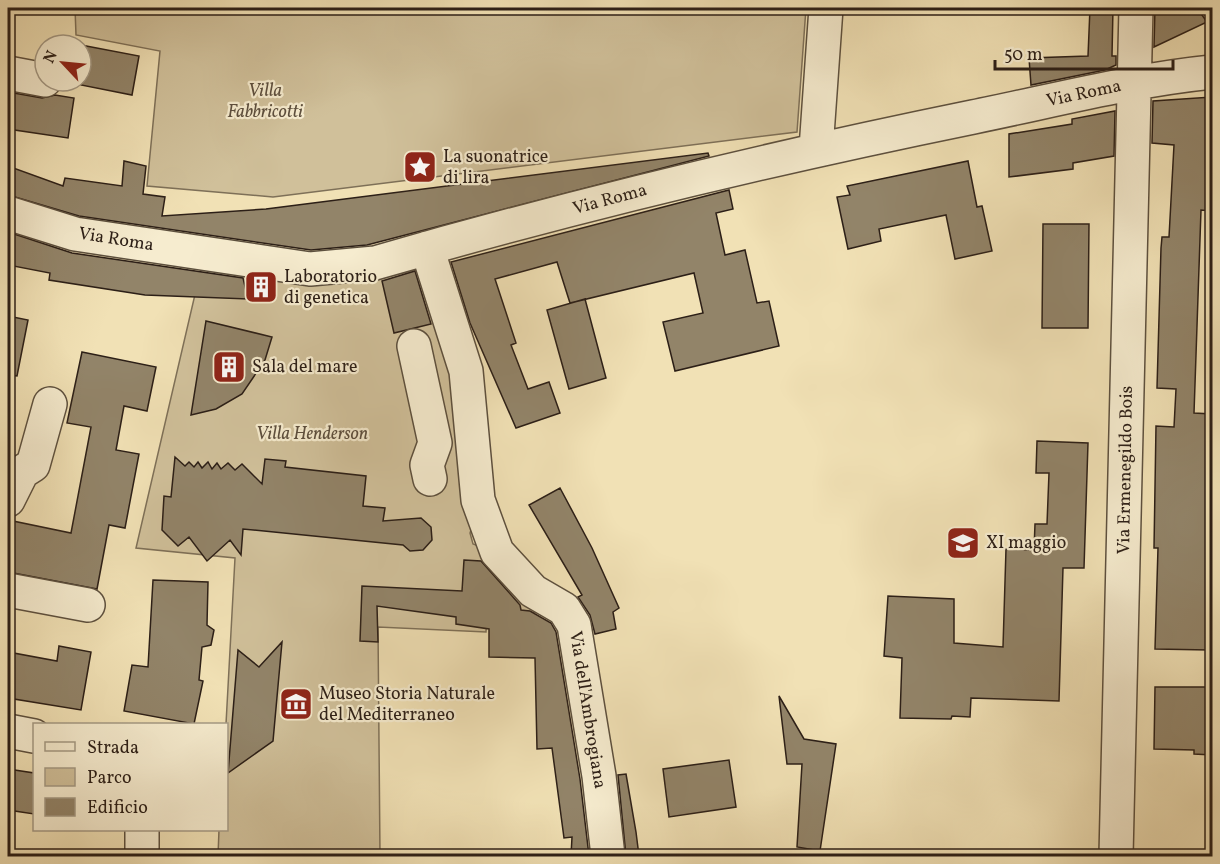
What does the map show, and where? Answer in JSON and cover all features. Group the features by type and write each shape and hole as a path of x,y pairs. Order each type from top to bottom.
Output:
{"street":[{"path":"816,149 826,8"},
{"name":"Via Ermenegildo Bois","path":"1116,856 1136,8"},
{"name":"Via Roma","path":"8,213 75,234 310,269 375,263 509,226 816,149 1158,77 1212,72"},
{"path":"8,73 33,78"},
{"name":"Via dell'Ambrogiana","path":"427,248 466,371 478,500 496,552 533,591 564,609 574,625 598,765 608,856"},
{"path":"414,346 435,443 427,465 430,479"},
{"path":"8,500 22,472 33,465 50,404"},
{"path":"431,423 471,407"},
{"path":"8,590 88,605"},
{"path":"8,731 33,736"},
{"path":"142,831 142,856"}],"green space":[{"name":"Villa Fabbricotti","path":"75,8 806,8 797,132 273,197 147,186 160,51 93,38 93,33 76,33"},
{"name":"Villa Henderson","path":"203,260 381,278 425,268 445,340 474,522 470,533 473,544 490,550 562,614 487,610 486,632 378,627 380,856 218,856 219,831 228,831 228,723 226,723 235,558 136,548"}],"building":[{"path":"1090,8 1113,8 1112,56 1116,56 1116,65 1105,70 1031,85 1029,58 1088,56"},
{"path":"1155,8 1197,8 1207,22 1154,47"},
{"path":"93,47 139,56 132,95 93,87"},
{"path":"8,92 42,98 55,95 74,98 68,138 8,129"},
{"path":"1212,97 1208,174 1212,174 1212,211 1201,210 1194,413 1212,414 1209,650 1155,649 1158,548 1154,548 1156,426 1174,427 1176,389 1157,388 1161,248 1162,237 1169,237 1174,145 1152,143 1153,101"},
{"path":"1115,111 1114,156 1073,163 1073,169 1009,177 1009,134 1072,124 1072,119"},
{"path":"708,153 709,156 367,245 311,250 79,216 8,195 8,166 63,186 65,178 122,186 124,161 146,166 143,194 165,197 162,216 266,209"},
{"path":"968,161 977,207 982,206 992,251 955,259 946,215 879,229 881,241 848,249 837,197 850,195 847,186"},
{"path":"729,190 733,209 716,213 725,255 745,250 757,303 769,301 779,346 675,371 663,322 703,313 694,273 570,303 557,262 495,279 516,343 511,345 528,389 549,382 560,413 516,428 470,323 451,262"},
{"path":"1043,224 1089,224 1088,328 1042,328"},
{"path":"8,232 72,253 243,278 248,299 145,295 49,280 50,273 8,265"},
{"path":"415,271 431,324 394,333 382,281"},
{"path":"585,299 606,378 569,389 547,310"},
{"path":"8,316 28,320 17,376 8,375"},
{"name":"Sala del mare","path":"206,321 272,337 265,360 242,394 216,409 191,415"},
{"path":"82,352 156,367 147,411 124,406 116,450 139,454 125,528 109,525 97,589 8,572 8,520 71,533 91,427 67,423"},
{"path":"1037,441 1088,443 1084,568 1063,568 1059,701 971,698 970,717 900,718 902,658 884,656 888,596 954,599 954,643 1003,647 1006,549 1034,550 1035,524 1047,524 1049,473 1036,473"},
{"path":"175,457 185,466 189,462 194,467 198,462 202,468 208,462 212,469 217,463 221,469 228,463 235,470 242,464 262,484 265,459 286,461 285,467 366,476 363,506 385,508 383,521 421,518 431,527 432,540 423,550 410,551 403,545 243,529 241,555 230,540 207,561 189,537 178,546 162,530 164,496 171,497"},
{"path":"560,488 592,548 619,608 613,612 616,629 595,634 590,615 578,597 582,595 529,505"},
{"path":"464,560 481,561 520,605 521,610 530,611 551,623 556,632 580,779 589,856 571,856 572,837 564,838 552,748 537,749 535,658 489,657 489,629 456,624 456,617 377,606 378,642 360,641 362,586 462,591"},
{"path":"153,580 208,582 207,625 214,630 211,645 202,647 199,680 203,681 194,723 124,711 132,665 148,667"},
{"path":"282,642 273,741 228,773 238,650 259,667"},
{"path":"59,646 91,652 81,710 8,698 8,652 57,661"},
{"path":"1155,687 1212,687 1212,755 1194,754 1194,750 1154,749"},
{"path":"779,696 804,739 836,744 820,851 797,847 802,764 787,764"},
{"path":"729,760 736,807 669,817 663,769"},
{"path":"8,769 33,773 33,814 8,810"},
{"path":"626,774 639,856 626,856 618,775"}],"place":[{"name":"La suonatrice di lira","path":"420,167"},
{"name":"Laboratorio di genetica","path":"261,287"},
{"name":"Sala del mare","path":"229,367"},
{"name":"XI maggio","path":"963,543"},
{"name":"Museo Storia Naturale del Mediterraneo","path":"296,704"}]}
